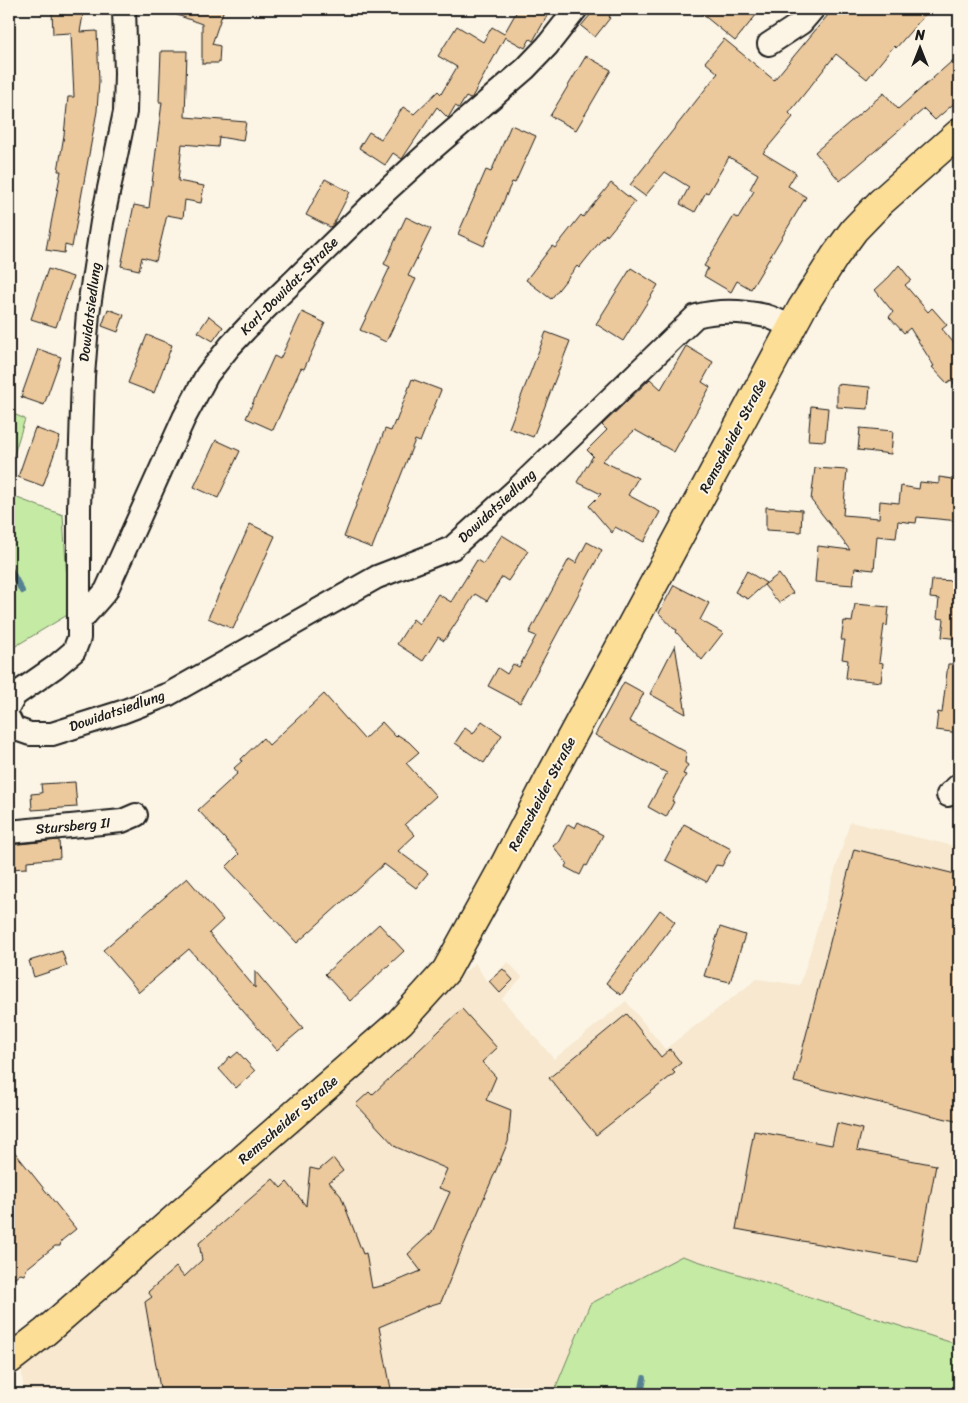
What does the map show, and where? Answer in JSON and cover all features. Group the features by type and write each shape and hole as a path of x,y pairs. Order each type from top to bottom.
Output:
{"main road":[{"name":"Remscheider Straße","path":"9,1360 45,1332 400,1022 446,971 791,327 835,256 854,230 882,202 959,133"}],"street":[{"name":"Dowidatsiedlung","path":"9,706 15,695 74,651 79,638 84,358 88,313 102,222 125,112 124,9"},
{"name":"Karl-Dowidat-Straße","path":"80,620 106,591 184,418 208,375 230,346 274,300 385,192 525,69 547,46 576,9"},
{"path":"768,44 801,23 813,9"},
{"name":"Dowidatsiedlung","path":"9,720 13,728 30,734 52,734 122,712 169,694 378,577 452,548 516,490 696,316 712,312 745,313 767,316 791,327"},
{"name":"Stursberg II","path":"9,832 122,821 136,815"}],"shaded area":[{"path":"850,822 959,847 959,1345 682,1256 590,1304 553,1394 24,1394 21,1363 123,1276 475,963 487,982 508,962 522,977 502,999 554,1059 626,1001 665,1049 757,979 800,985"}],"green space":[{"path":"9,412 25,419 9,470"},
{"path":"9,495 63,515 69,614 9,650"},
{"path":"682,1256 959,1345 959,1394 553,1394 590,1304"}],"building":[{"path":"84,9 80,32 97,31 99,81 97,111 72,247 65,245 64,253 46,250 61,171 58,171 68,97 74,97 71,33 53,34 52,11"},
{"path":"166,9 224,9 212,44 220,46 219,63 202,64 202,24 166,11"},
{"path":"518,9 551,9 533,41 530,39 525,48 505,37 471,99 466,97 459,108 455,106 448,118 437,107 402,159 393,153 385,165 359,148 369,132 381,139 403,107 414,114 438,91 441,94 457,67 438,56 457,26 483,42 492,27 504,34"},
{"path":"595,9 613,9 610,18 595,37 581,26"},
{"path":"696,9 761,9 735,41"},
{"path":"833,9 930,9 896,48 894,46 867,79 836,54 789,113 793,117 763,153 796,173 788,186 806,197 751,289 737,281 731,292 704,276 708,268 704,266 734,216 738,218 754,191 750,189 758,174 729,157 695,212 680,204 689,187 665,172 645,196 630,185 718,73 705,62 724,39 774,80"},
{"path":"161,51 187,51 185,117 246,122 243,141 219,137 218,147 182,144 178,181 204,186 201,203 185,200 183,218 167,215 156,261 142,257 139,270 121,266 134,205 149,208 162,102 159,102"},
{"path":"959,55 959,99 935,120 924,109 840,181 815,152 884,93 898,109"},
{"path":"586,56 611,70 576,130 550,116"},
{"path":"511,125 536,136 515,183 512,182 484,246 458,234 486,170 491,172"},
{"path":"325,179 350,192 333,225 330,227 306,215"},
{"path":"611,183 635,202 579,268 577,266 551,299 526,280 552,246 555,248 581,215 583,217"},
{"path":"406,217 431,229 408,276 416,279 386,342 360,330 390,267 384,264"},
{"path":"899,265 911,280 905,285 928,312 932,308 947,325 942,329 959,349 959,389 951,380 947,383 932,367 934,366 910,328 904,333 889,317 893,312 875,290"},
{"path":"631,268 658,285 623,341 596,324"},
{"path":"48,269 73,277 56,327 31,319"},
{"path":"108,309 124,315 118,332 102,326"},
{"path":"302,312 325,323 304,369 301,368 273,430 246,418 274,356 280,359"},
{"path":"209,316 223,327 213,341 198,332"},
{"path":"546,332 570,341 533,437 509,428"},
{"path":"147,335 172,345 154,393 128,383"},
{"path":"686,346 713,362 702,382 710,387 674,452 635,430 602,461 638,478 628,495 660,512 644,542 615,527 612,533 589,506 601,494 577,482 593,456 587,450 607,430 602,425 650,379 661,389"},
{"path":"38,349 61,357 44,405 21,397"},
{"path":"412,379 441,390 420,442 415,440 372,548 344,537 385,429 391,431 396,422"},
{"path":"837,384 870,387 868,409 837,407"},
{"path":"811,406 828,408 825,441 808,440"},
{"path":"35,428 60,437 43,486 18,477"},
{"path":"860,428 893,431 891,454 858,450"},
{"path":"216,440 240,451 218,498 194,487"},
{"path":"815,468 847,470 843,515 879,518 880,501 899,503 901,486 919,489 920,482 939,484 939,477 959,480 959,521 917,517 916,523 898,521 896,538 877,536 874,570 855,568 853,585 815,582 818,546 850,550 811,500"},
{"path":"766,507 802,510 801,532 766,530"},
{"path":"250,524 275,536 233,629 208,618"},
{"path":"502,535 528,551 508,581 502,577 487,601 475,594 444,641 438,637 423,661 397,644 413,619 419,624 438,594 451,602 477,560 483,564"},
{"path":"587,542 602,550 520,703 488,686 498,668 507,674 513,664 519,667 536,636 529,633 569,559 576,563"},
{"path":"747,571 766,583 748,599 735,592"},
{"path":"779,574 793,593 779,603 764,585"},
{"path":"932,580 959,581 959,639 942,637 944,619 937,618 939,599 930,598"},
{"path":"674,585 709,603 700,620 723,633 702,660 676,632 677,630 659,613"},
{"path":"855,604 889,607 887,626 884,625 879,662 883,663 881,682 846,678 848,660 842,659 845,640 841,640 844,621 852,622"},
{"path":"675,645 686,714 650,694"},
{"path":"948,664 959,664 959,733 936,730 938,712 942,713"},
{"path":"624,682 644,693 629,721 686,752 685,763 688,765 683,774 686,775 666,817 648,807 667,773 595,735"},
{"path":"324,694 364,739 382,722 396,737 398,735 409,742 419,752 406,763 436,796 405,824 415,835 398,851 428,873 416,888 384,864 297,943 226,867 239,854 198,810 238,773 234,768 263,738 269,745"},
{"path":"482,721 502,735 484,763 455,743 465,728 473,734"},
{"path":"75,782 77,807 32,810 31,794 42,793 41,784"},
{"path":"578,822 603,835 587,866 585,865 580,875 565,867 567,863 553,846 559,841 568,824 575,828"},
{"path":"684,824 731,849 722,866 716,865 707,882 665,860"},
{"path":"59,840 60,858 27,861 27,868 9,869 9,845"},
{"path":"854,849 959,875 959,1122 794,1082"},
{"path":"187,878 223,920 209,933 255,988 255,971 303,1028 277,1050 189,949 139,992 103,950"},
{"path":"660,910 675,922 621,995 606,983"},
{"path":"379,924 404,951 350,1001 325,974"},
{"path":"720,927 745,935 730,982 704,976"},
{"path":"62,951 67,966 34,977 29,961"},
{"path":"503,969 513,980 500,993 489,981"},
{"path":"462,1009 497,1048 482,1062 496,1077 486,1100 511,1110 508,1142 441,1302 379,1327 392,1394 161,1394 145,1302 152,1297 148,1292 176,1267 184,1277 202,1260 199,1243 273,1179 281,1188 287,1182 306,1206 310,1168 319,1170 333,1158 343,1171 329,1182 341,1196 363,1254 366,1253 372,1288 390,1284 421,1271 408,1254 432,1232 450,1192 439,1188 447,1169 396,1147 356,1104 369,1092 372,1095"},
{"path":"627,1014 661,1057 670,1049 681,1063 672,1070 675,1073 596,1135 549,1078"},
{"path":"238,1052 255,1071 236,1088 219,1069 230,1056 231,1058"},
{"path":"837,1123 862,1129 857,1150 936,1165 918,1262 736,1229 754,1131 832,1145"},
{"path":"9,1145 76,1229 61,1241 60,1246 55,1246 26,1269 25,1275 20,1274 9,1283"}],"waterway":[{"path":"9,567 22,591"},
{"path":"641,1394 644,1378"}]}
